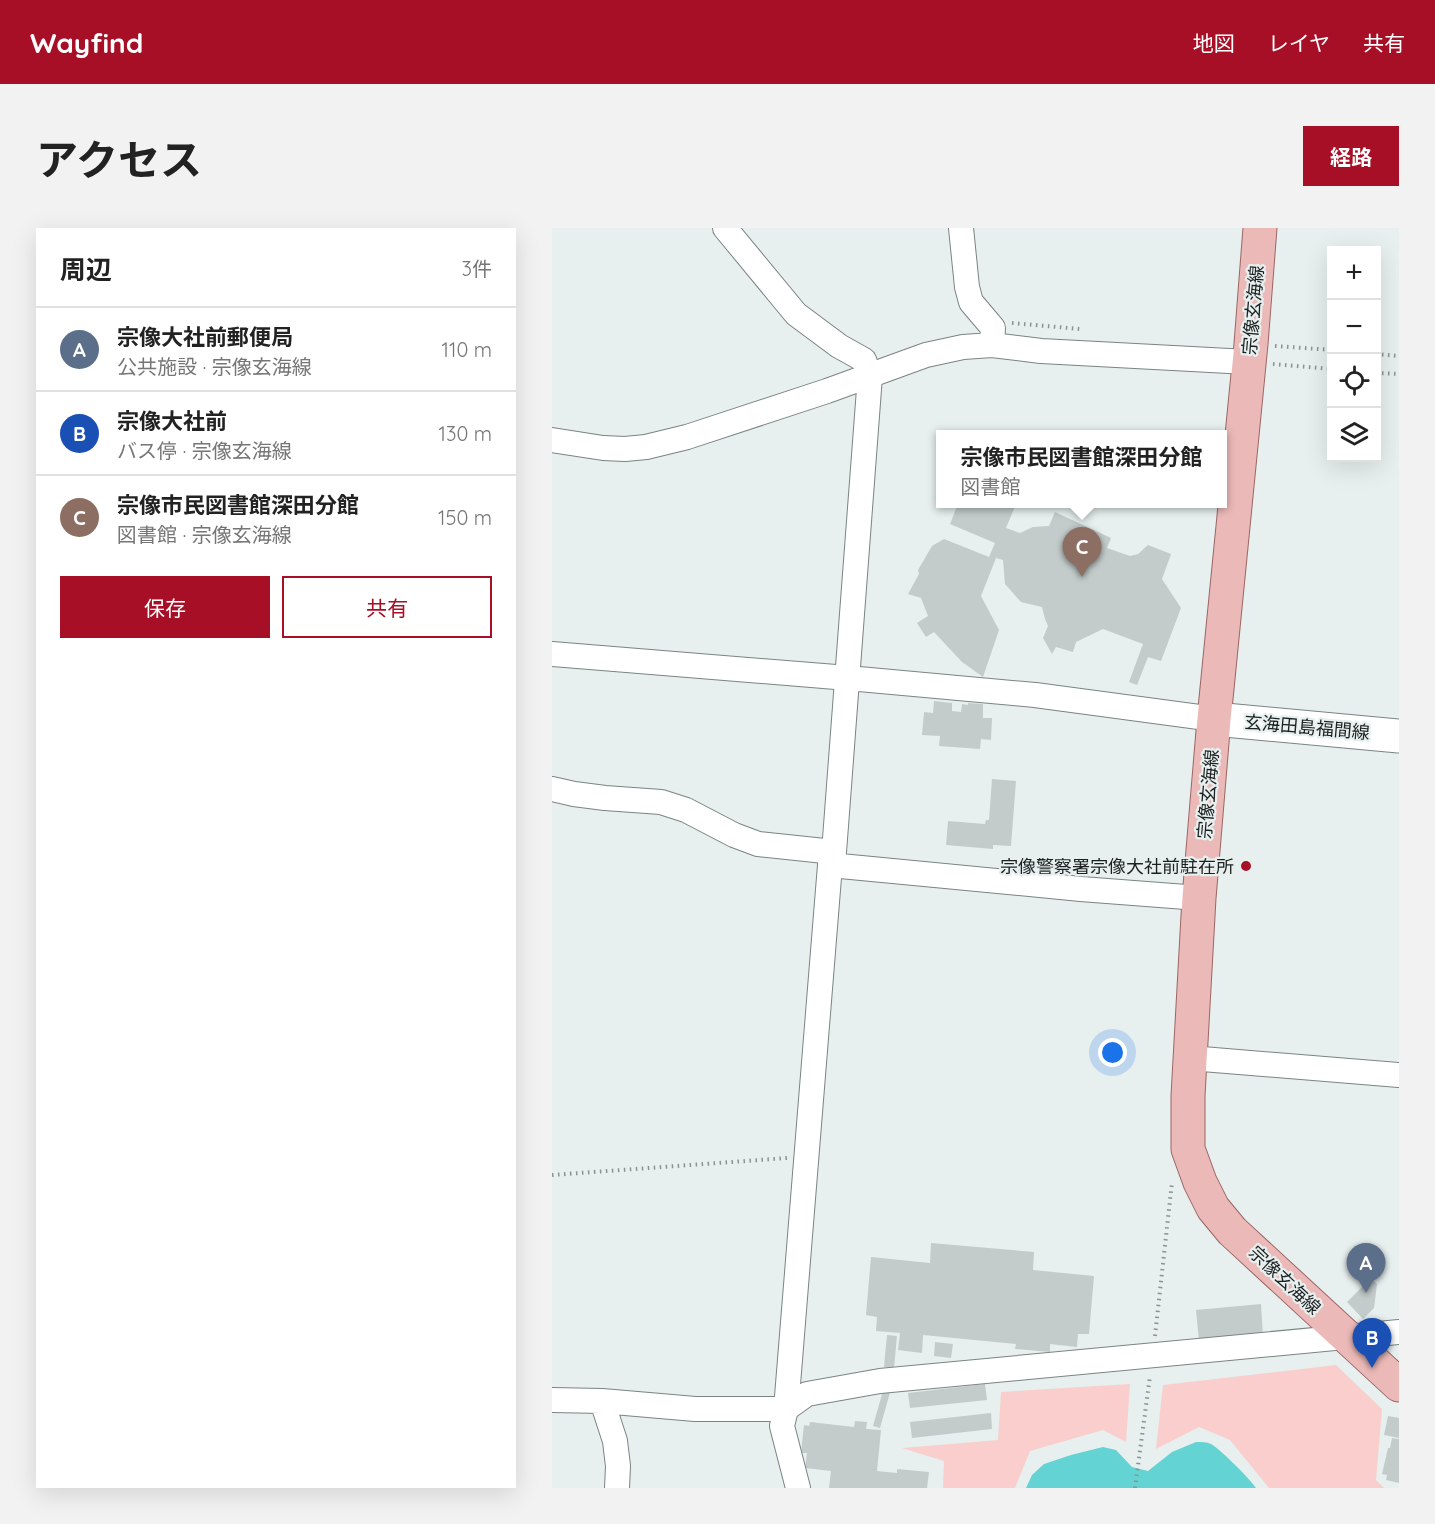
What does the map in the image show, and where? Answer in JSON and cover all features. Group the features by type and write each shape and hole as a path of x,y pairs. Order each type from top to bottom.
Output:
{"main road":[{"name":"宗像玄海線","path":"1260,228 1199,898 1188,1096 1188,1149 1200,1182 1213,1208 1232,1231 1399,1384"},
{"name":"玄海田島福間線","path":"1214,719 1399,736"}],"street":[{"path":"725,228 796,314 838,346 864,360 870,376 848,678 786,1409 782,1426 798,1488"},
{"path":"961,228 971,302 993,328 992,345"},
{"path":"552,440 625,450 646,447 687,437 926,355 963,347 992,345 1041,351 1250,353"},
{"path":"552,654 1035,695 1214,719"},
{"path":"552,789 605,798 660,802 686,810 734,836 758,844 832,858 1080,889 1199,898"},
{"path":"1190,1059 1399,1075"},
{"path":"552,1400 602,1401 695,1409 786,1409 807,1394 880,1381 1399,1332"},
{"path":"602,1401 615,1441 618,1466 617,1488"}],"path":[{"path":"1250,353 1327,350"},
{"path":"1250,353 1327,368"},
{"path":"1381,354 1399,356"},
{"path":"1381,373 1399,374"},
{"path":"1135,1488 1153,1354 1173,1164 1188,1149"},
{"path":"552,1175 806,1156"}],"shaded area":[{"path":"1336,1365 1382,1409 1376,1480 1384,1488 1269,1488 1230,1440 1199,1427 1156,1449 1163,1385"},
{"path":"1130,1384 1126,1442 1103,1430 1030,1451 1015,1488 943,1488 944,1461 902,1448 998,1440 1001,1392"}],"water":[{"path":"1196,1442 1208,1443 1215,1447 1235,1464 1256,1488 1026,1488 1032,1475 1044,1464 1071,1455 1103,1447 1116,1450 1132,1467 1148,1471 1172,1452"}],"building":[{"path":"956,508 1014,508 1006,528 1020,533 1033,527 1049,526 1055,512 1111,538 1107,548 1130,556 1138,554 1148,545 1171,554 1162,579 1181,608 1161,661 1148,657 1137,685 1129,682 1143,644 1103,629 1076,642 1073,652 1056,647 1052,654 1043,638 1048,626 1042,607 1021,602 1005,584 1003,560 996,558 981,596 999,630 983,677 962,662 934,632 926,637 917,623 928,616 921,598 908,594 932,546 944,539 989,557 995,543 950,524"},
{"path":"934,701 952,703 952,711 961,712 962,704 983,704 983,718 992,718 991,740 981,739 980,749 939,746 940,736 922,735 924,712 933,713"},
{"path":"992,779 1016,781 1011,846 993,845 993,849 946,845 948,821 985,824 986,820 989,820"},
{"path":"931,1243 1034,1252 1033,1270 1094,1276 1089,1334 1078,1334 1077,1347 1050,1344 1050,1352 1015,1349 1016,1344 923,1335 922,1353 898,1350 900,1333 876,1331 877,1317 866,1315 871,1257 930,1263"},
{"path":"1371,1278 1377,1284 1374,1308 1363,1319 1347,1302"},
{"path":"1261,1304 1263,1336 1199,1341 1196,1310"},
{"path":"887,1335 897,1336 894,1368 884,1367"},
{"path":"935,1342 953,1344 951,1358 934,1356"},
{"path":"985,1384 987,1400 910,1408 908,1393"},
{"path":"884,1387 891,1389 880,1428 873,1426"},
{"path":"991,1413 992,1429 912,1438 910,1422"},
{"path":"1388,1416 1399,1418 1399,1438 1384,1435"},
{"path":"855,1421 867,1422 866,1429 881,1430 877,1471 897,1473 897,1469 929,1472 927,1488 829,1488 831,1471 805,1468 807,1453 801,1453 804,1425 809,1426 810,1422 854,1427"},
{"path":"1392,1438 1399,1439 1399,1483 1386,1480 1387,1475 1382,1474"}],"place":[{"name":"宗像市民図書館深田分館","path":"1082,577"},
{"name":"宗像警察署宗像大社前駐在所","path":"1246,866"},
{"name":"宗像大社前郵便局","path":"1366,1293"},
{"name":"宗像大社前","path":"1372,1368"}]}
